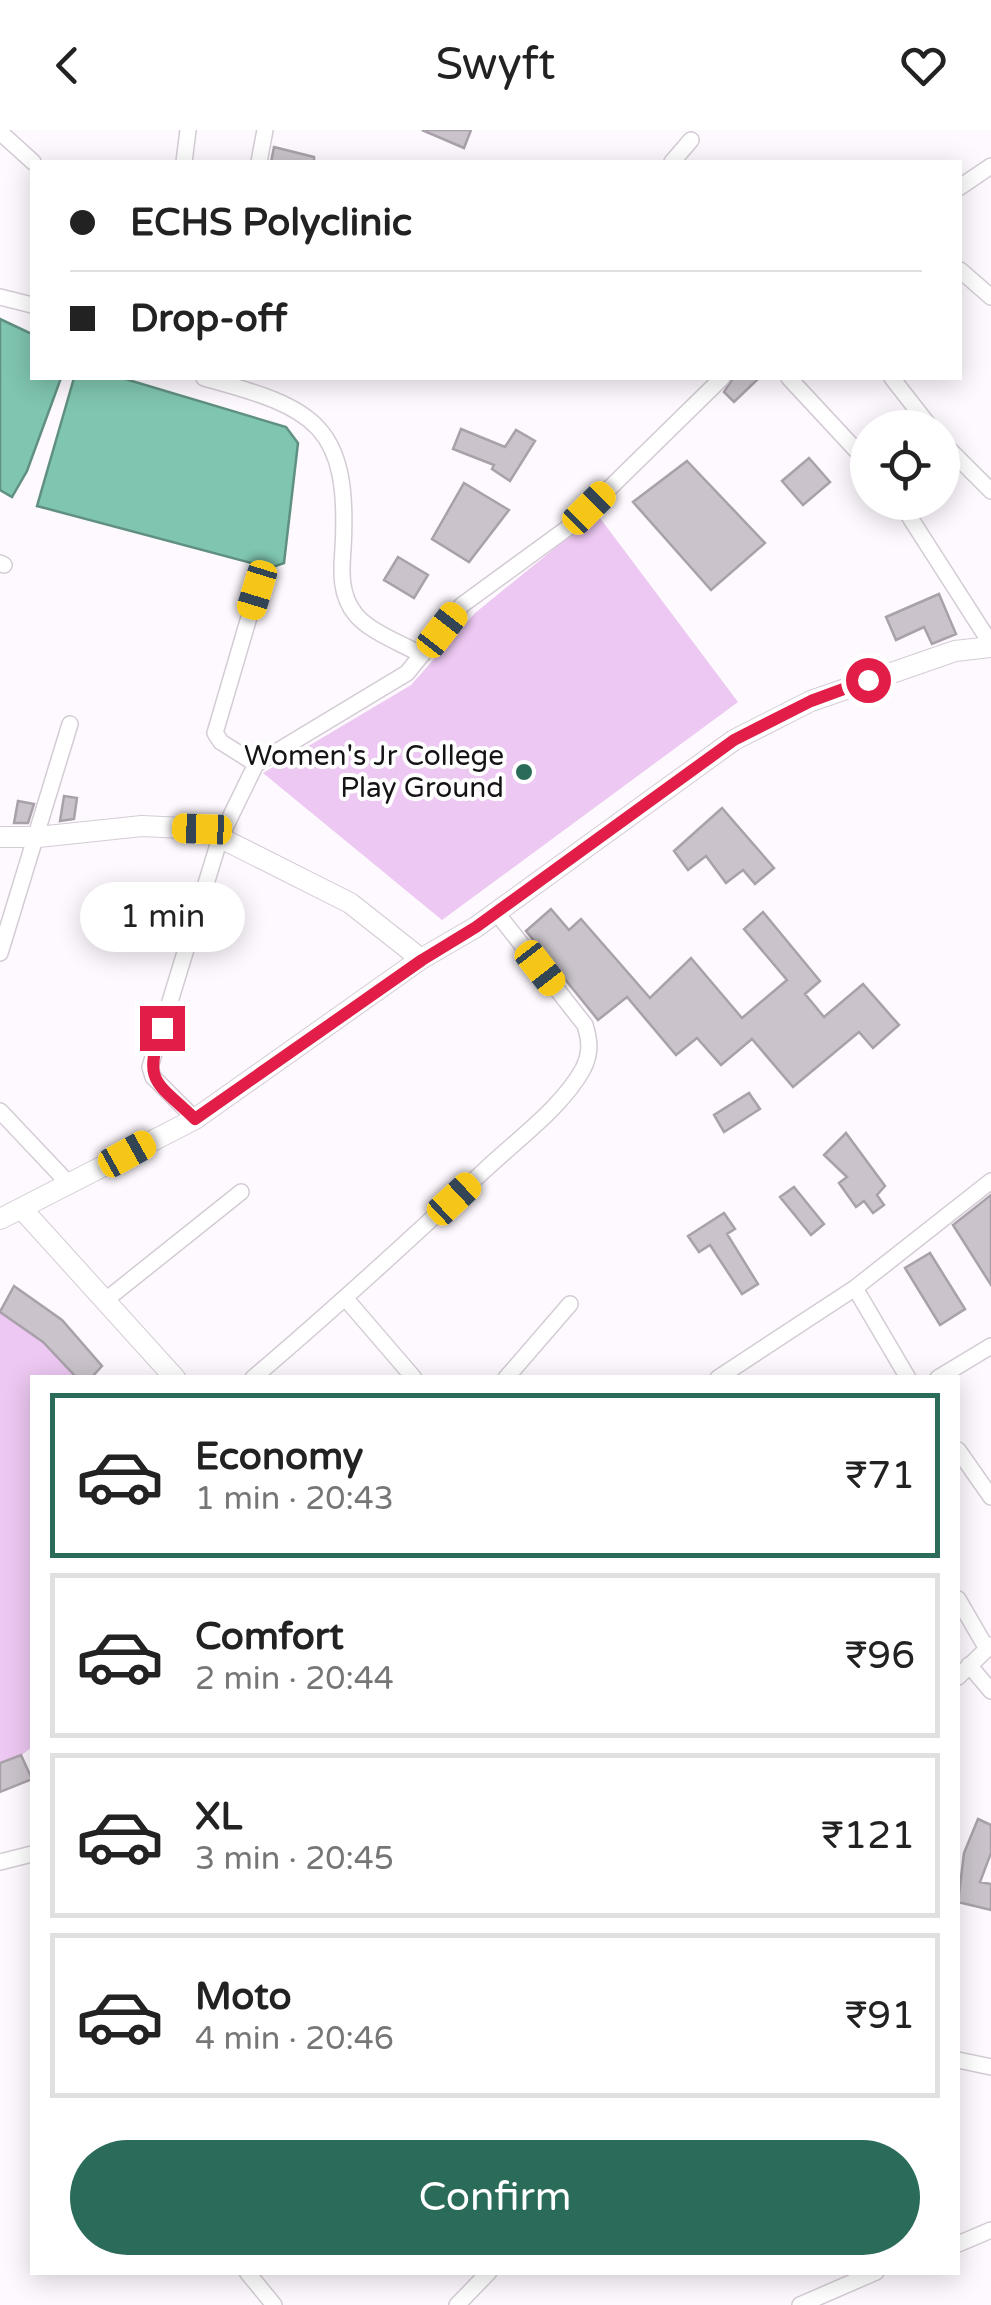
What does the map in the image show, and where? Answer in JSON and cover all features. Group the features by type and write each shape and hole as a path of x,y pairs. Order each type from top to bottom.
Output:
{"main road":[{"path":"0,1220 195,1119 496,912 734,740 811,701 940,656 991,646"},
{"path":"0,836 38,838 142,826 202,829 350,903 422,960"},
{"path":"22,1209 172,1375"}],"street":[{"path":"184,160 188,130"},
{"path":"260,160 265,130"},
{"path":"0,132 31,160"},
{"path":"674,160 691,140"},
{"path":"962,186 991,166"},
{"path":"962,272 991,297"},
{"path":"0,297 30,305"},
{"path":"222,380 301,410 324,430 338,452 344,522 342,587 358,617 422,655"},
{"path":"195,1119 153,1078 150,1067 220,838 256,764 407,673 462,605 573,524 720,380"},
{"path":"791,380 850,444"},
{"path":"894,380 917,410"},
{"path":"960,462 991,491"},
{"path":"911,520 991,646"},
{"path":"256,764 221,742 216,733 257,590"},
{"path":"0,953 70,724"},
{"path":"256,1375 346,1298 564,1094 584,1068 591,1044 584,1025 496,912"},
{"path":"0,1111 70,1185"},
{"path":"723,1375 855,1288 991,1180"},
{"path":"107,1299 240,1192"},
{"path":"855,1288 906,1375"},
{"path":"346,1298 411,1375"},
{"path":"509,1375 570,1304"},
{"path":"943,1375 991,1346"},
{"path":"960,1453 991,1497"},
{"path":"960,1603 989,1647 963,1671 991,1691"},
{"path":"0,1862 30,1854"},
{"path":"960,2060 991,2067"},
{"path":"960,2243 991,2230"},
{"path":"250,2275 274,2305"},
{"path":"457,2305 486,2275"},
{"path":"800,2305 869,2275"}],"shaded area":[{"path":"0,319 30,333 30,380 60,380 27,471 12,497 0,490"},
{"path":"73,380 129,380 286,427 298,443 284,563 270,568 37,506"},
{"path":"597,514 738,702 442,920 263,773 411,685 475,613"},
{"path":"14,1286 62,1320 102,1366 93,1375 30,1375 30,1749 22,1755 30,1780 0,1792 0,1309"}],"building":[{"path":"422,130 471,130 464,148"},
{"path":"274,147 314,157 314,160 271,160"},
{"path":"732,380 757,380 734,402 724,392"},
{"path":"461,429 505,447 516,430 535,441 510,481 492,469 494,465 453,449"},
{"path":"809,458 830,482 803,505 782,481"},
{"path":"687,461 765,543 711,590 633,502"},
{"path":"464,483 509,510 469,562 432,539"},
{"path":"398,557 428,575 414,598 384,580"},
{"path":"939,594 956,634 932,644 924,627 896,640 886,617"},
{"path":"64,796 77,798 74,819 60,821"},
{"path":"18,801 34,804 28,823 14,823"},
{"path":"722,808 774,868 755,884 743,870 726,883 706,856 688,870 674,851"},
{"path":"551,909 569,930 581,919 650,998 691,958 742,1018 787,980 744,929 763,912 820,981 805,994 824,1017 863,984 899,1025 873,1048 859,1032 793,1087 752,1039 721,1065 697,1038 676,1055 627,997 598,1020 526,931"},
{"path":"749,1093 760,1109 724,1132 714,1115"},
{"path":"846,1133 885,1186 877,1195 884,1205 873,1213 864,1201 856,1207 839,1183 847,1177 824,1155"},
{"path":"794,1187 824,1224 811,1235 780,1197"},
{"path":"991,1195 991,1285 953,1225"},
{"path":"724,1213 735,1229 727,1234 758,1284 742,1294 710,1245 699,1252 688,1236"},
{"path":"930,1253 965,1309 940,1325 905,1268"},
{"path":"14,1286 62,1320 102,1366 94,1375 74,1375 43,1342 0,1312"},
{"path":"21,1755 30,1780 0,1792 0,1763"},
{"path":"978,1819 991,1825 991,1853 980,1882 991,1884 991,1910 960,1902 964,1853"}],"place":[{"name":"Women's Jr College Play Ground","path":"524,772"}],"route":[{"path":"162,1028 150,1067 153,1078 195,1119 422,960 476,927 734,740 811,701 868,680"}]}
